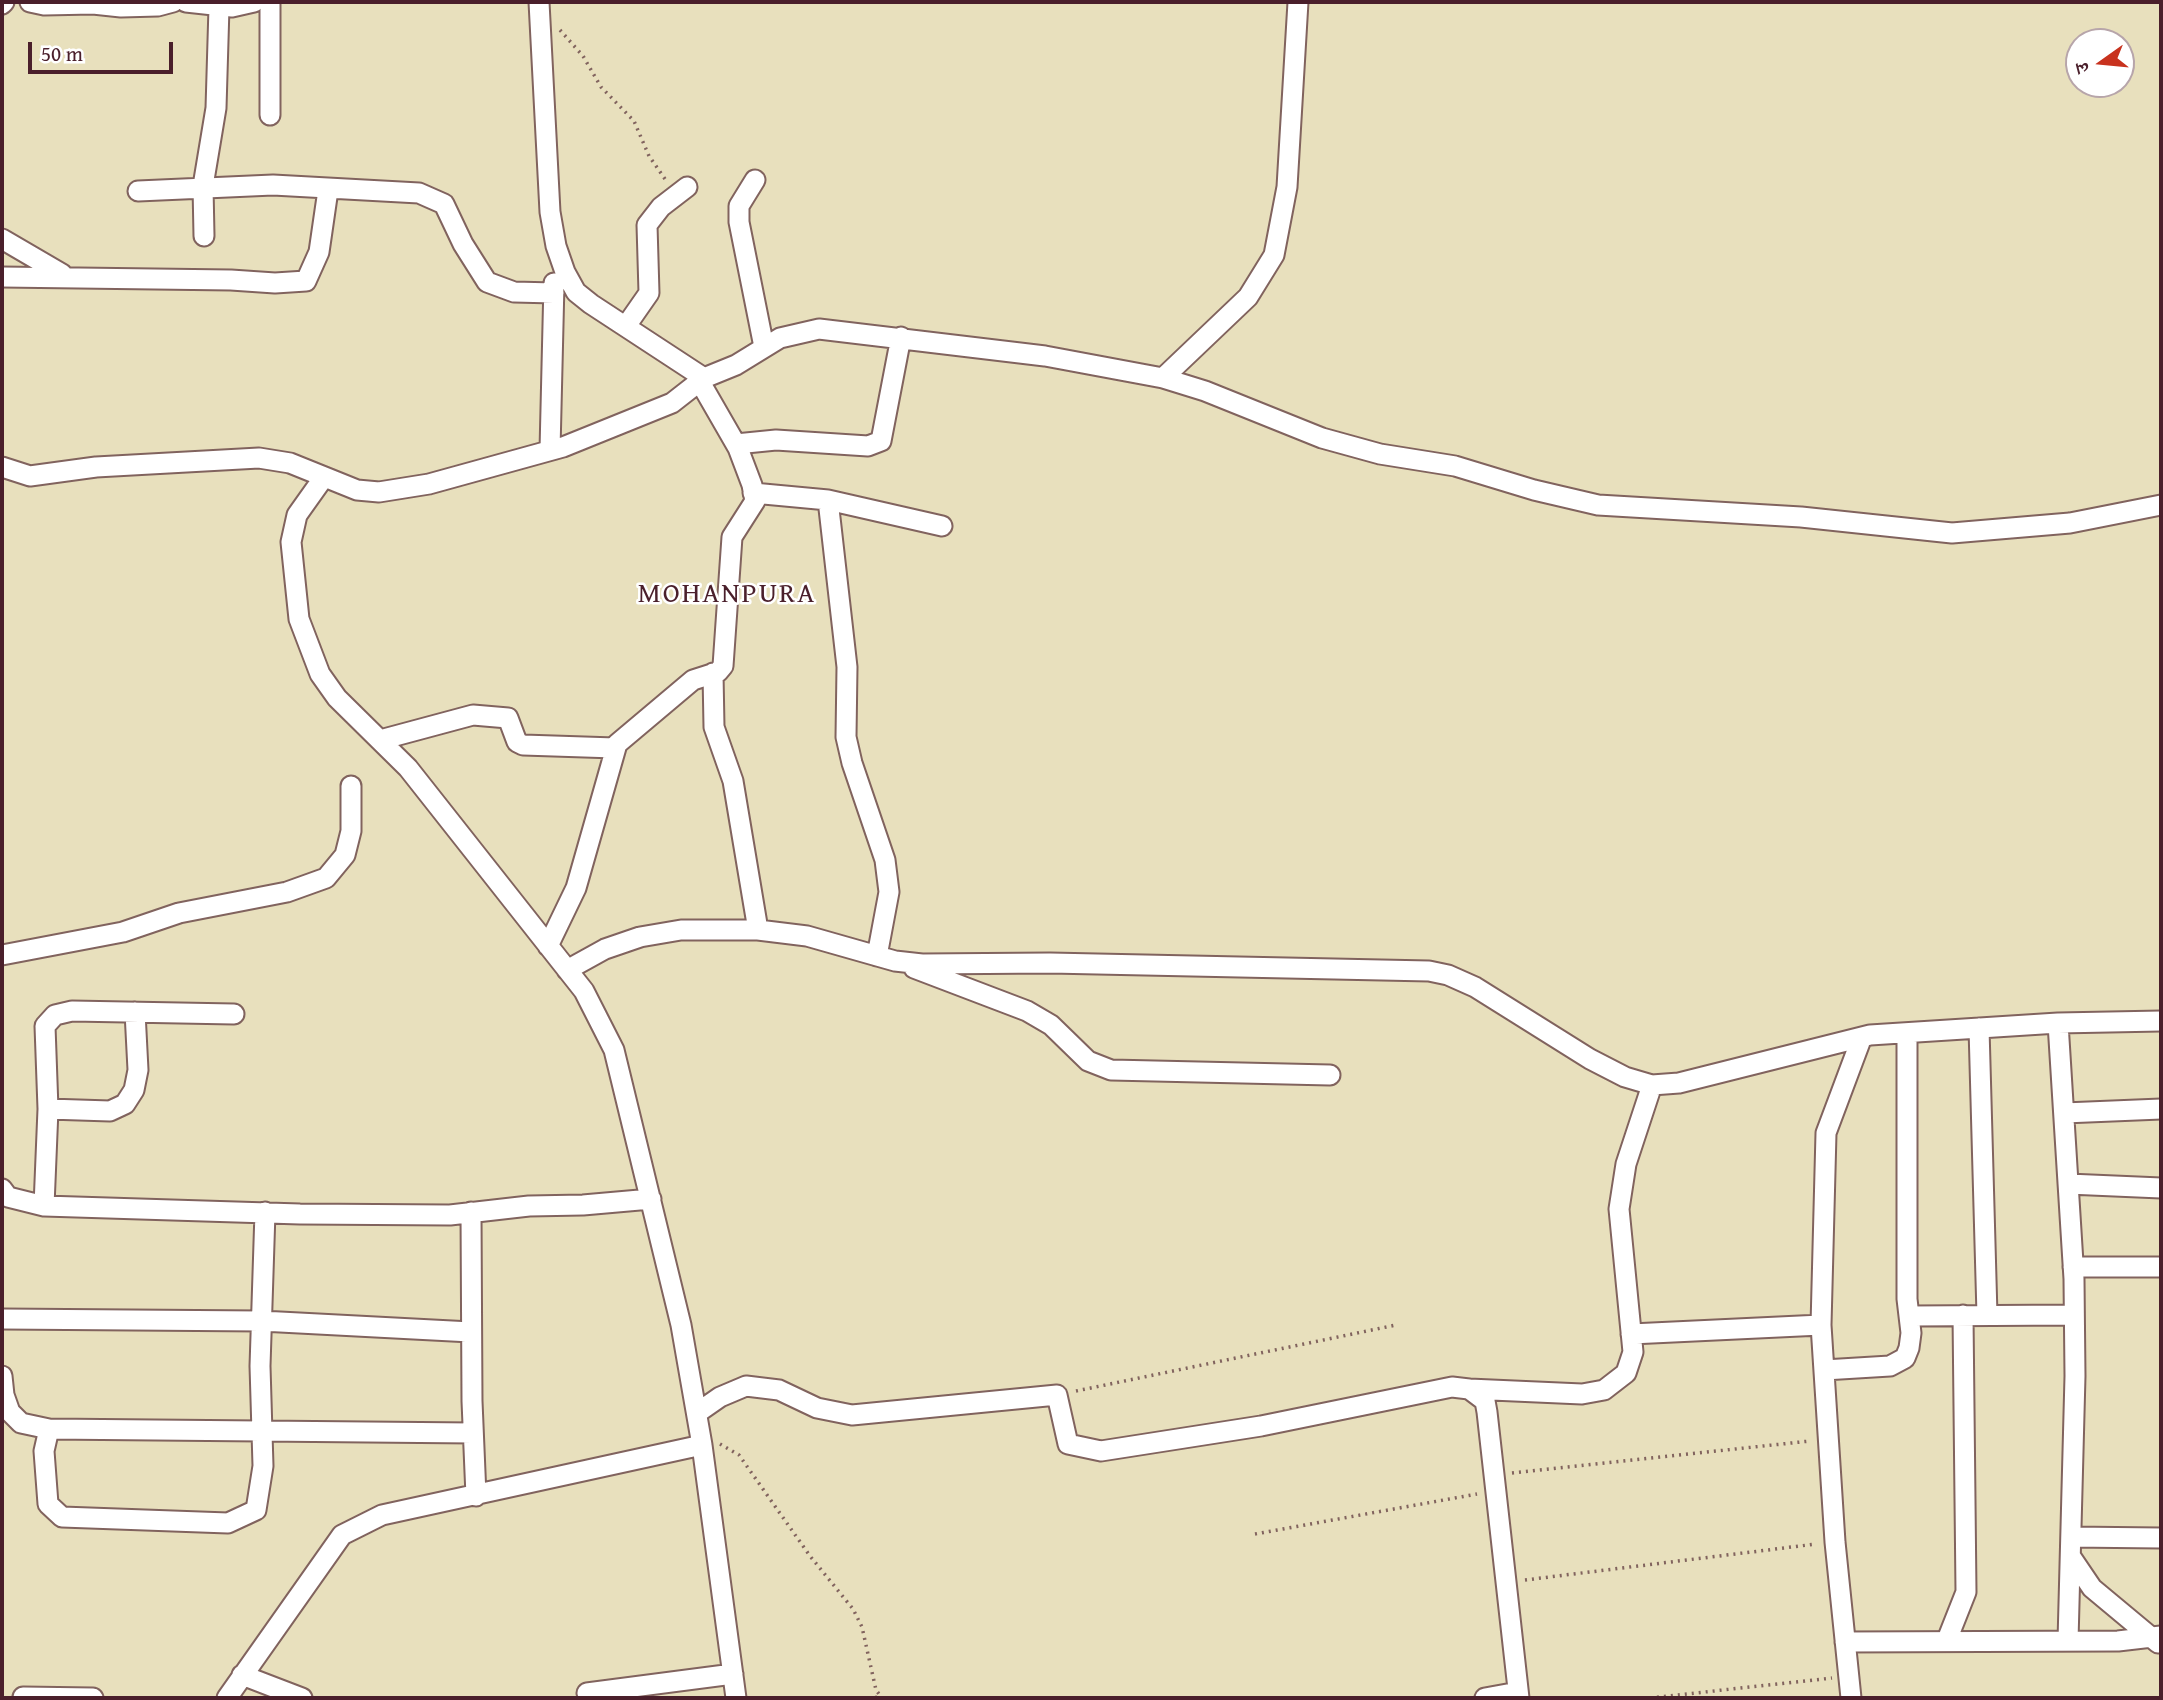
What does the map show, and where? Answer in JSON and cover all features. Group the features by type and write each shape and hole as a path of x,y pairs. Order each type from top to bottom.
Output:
{"street":[{"path":"30,2 44,5 93,3 158,6 173,2"},
{"path":"186,2 219,7 254,2"},
{"path":"270,2 270,115"},
{"path":"1163,378 1248,297 1274,255 1287,187 1298,2"},
{"path":"204,236 204,186 216,108 219,7"},
{"path":"539,8 550,212 556,247 550,450"},
{"path":"755,180 739,206 739,222 764,346"},
{"path":"138,191 273,185 419,193 444,204 463,244 487,282 514,292 554,293"},
{"path":"626,326 649,293 647,225 660,207 687,187"},
{"path":"2,277 275,283 306,281 319,252 328,190"},
{"path":"2,239 69,278"},
{"path":"548,946 576,888 615,748 624,736 693,680 713,673 723,666 732,537 751,511 754,493 736,444 702,380 576,292 556,247"},
{"path":"2,467 30,476 96,467 259,458 290,463 357,490 379,492 429,484 550,450 672,403 702,380 736,365 764,346 780,338 819,329 1045,356 1163,378 1205,391 1322,438 1380,454 1455,466 1534,490 1598,505 1801,517 1952,533 2070,523 2161,506"},
{"path":"736,444 776,440 868,446 881,441 901,337"},
{"path":"324,477 297,515 291,542 299,619 320,674 337,698 408,768 584,991 614,1050 681,1325 702,1445 736,1698"},
{"path":"754,493 828,500 942,526"},
{"path":"828,500 847,667 846,737 852,763 885,860 889,892 886,958"},
{"path":"713,673 714,727 733,781 758,930"},
{"path":"380,740 456,717 487,715 508,718 517,741 523,745 615,748"},
{"path":"2,955 123,932 179,914 287,892 326,878 345,855 351,831 351,786"},
{"path":"567,970 605,949 639,937 681,930 758,930 807,936 886,958 1027,1011 1051,1026 1088,1061 1111,1070 1330,1075"},
{"path":"886,958 922,964 1050,963 1429,971 1448,975 1475,987 1590,1059 1625,1077 1652,1086 1679,1083 1862,1037 2058,1023 2161,1021"},
{"path":"44,1206 48,1109 45,1026 55,1015 72,1011 234,1014"},
{"path":"48,1109 110,1111 125,1104 134,1090 138,1070 135,1012"},
{"path":"2058,1023 2074,1315 2068,1641"},
{"path":"1979,1028 1987,1315"},
{"path":"1824,1370 1898,1364 1905,1358 1909,1348 1911,1316 1907,1300 1907,1034"},
{"path":"1851,1698 1835,1542 1821,1325 1826,1133 1862,1037"},
{"path":"697,1413 720,1397 746,1386 779,1390 817,1408 852,1415 1057,1395 1068,1444 1101,1451 1261,1426 1452,1387 1582,1394 1604,1390 1626,1373 1633,1352 1619,1209 1626,1164 1652,1086"},
{"path":"2064,1112 2161,1109"},
{"path":"2068,1184 2161,1188"},
{"path":"2,1189 8,1197 44,1206 416,1215 651,1199"},
{"path":"49,1429 44,1451 48,1504 62,1517 228,1523 256,1510 262,1466 261,1321 265,1212"},
{"path":"471,1212 471,1332 476,1496"},
{"path":"2073,1267 2161,1267"},
{"path":"1947,1640 1966,1592 1963,1315"},
{"path":"1911,1316 2074,1315"},
{"path":"2,1319 261,1321 471,1332"},
{"path":"1631,1334 1821,1325"},
{"path":"2,1376 4,1395 10,1412 21,1423 49,1429 473,1433"},
{"path":"1469,1389 1485,1401 1518,1695 1485,1698"},
{"path":"227,1698 342,1535 382,1515 702,1445"},
{"path":"2071,1546 2161,1538"},
{"path":"2071,1546 2092,1588 2159,1641"},
{"path":"1845,1642 2159,1641"},
{"path":"587,1693 733,1674"},
{"path":"242,1675 302,1698"},
{"path":"23,1697 93,1698"}],"path":[{"path":"539,8 570,40 601,87 634,121 661,176 687,187"},
{"path":"1057,1395 1396,1325"},
{"path":"1255,1534 1495,1483 1830,1439"},
{"path":"702,1445 722,1444 739,1455 810,1556 853,1609 862,1627 876,1690 882,1698"},
{"path":"1506,1582 1835,1542"},
{"path":"1650,1698 1849,1676"},
{"path":"868,1698 882,1698"}],"district":[{"name":"MOHANPURA","path":"727,595"}]}
